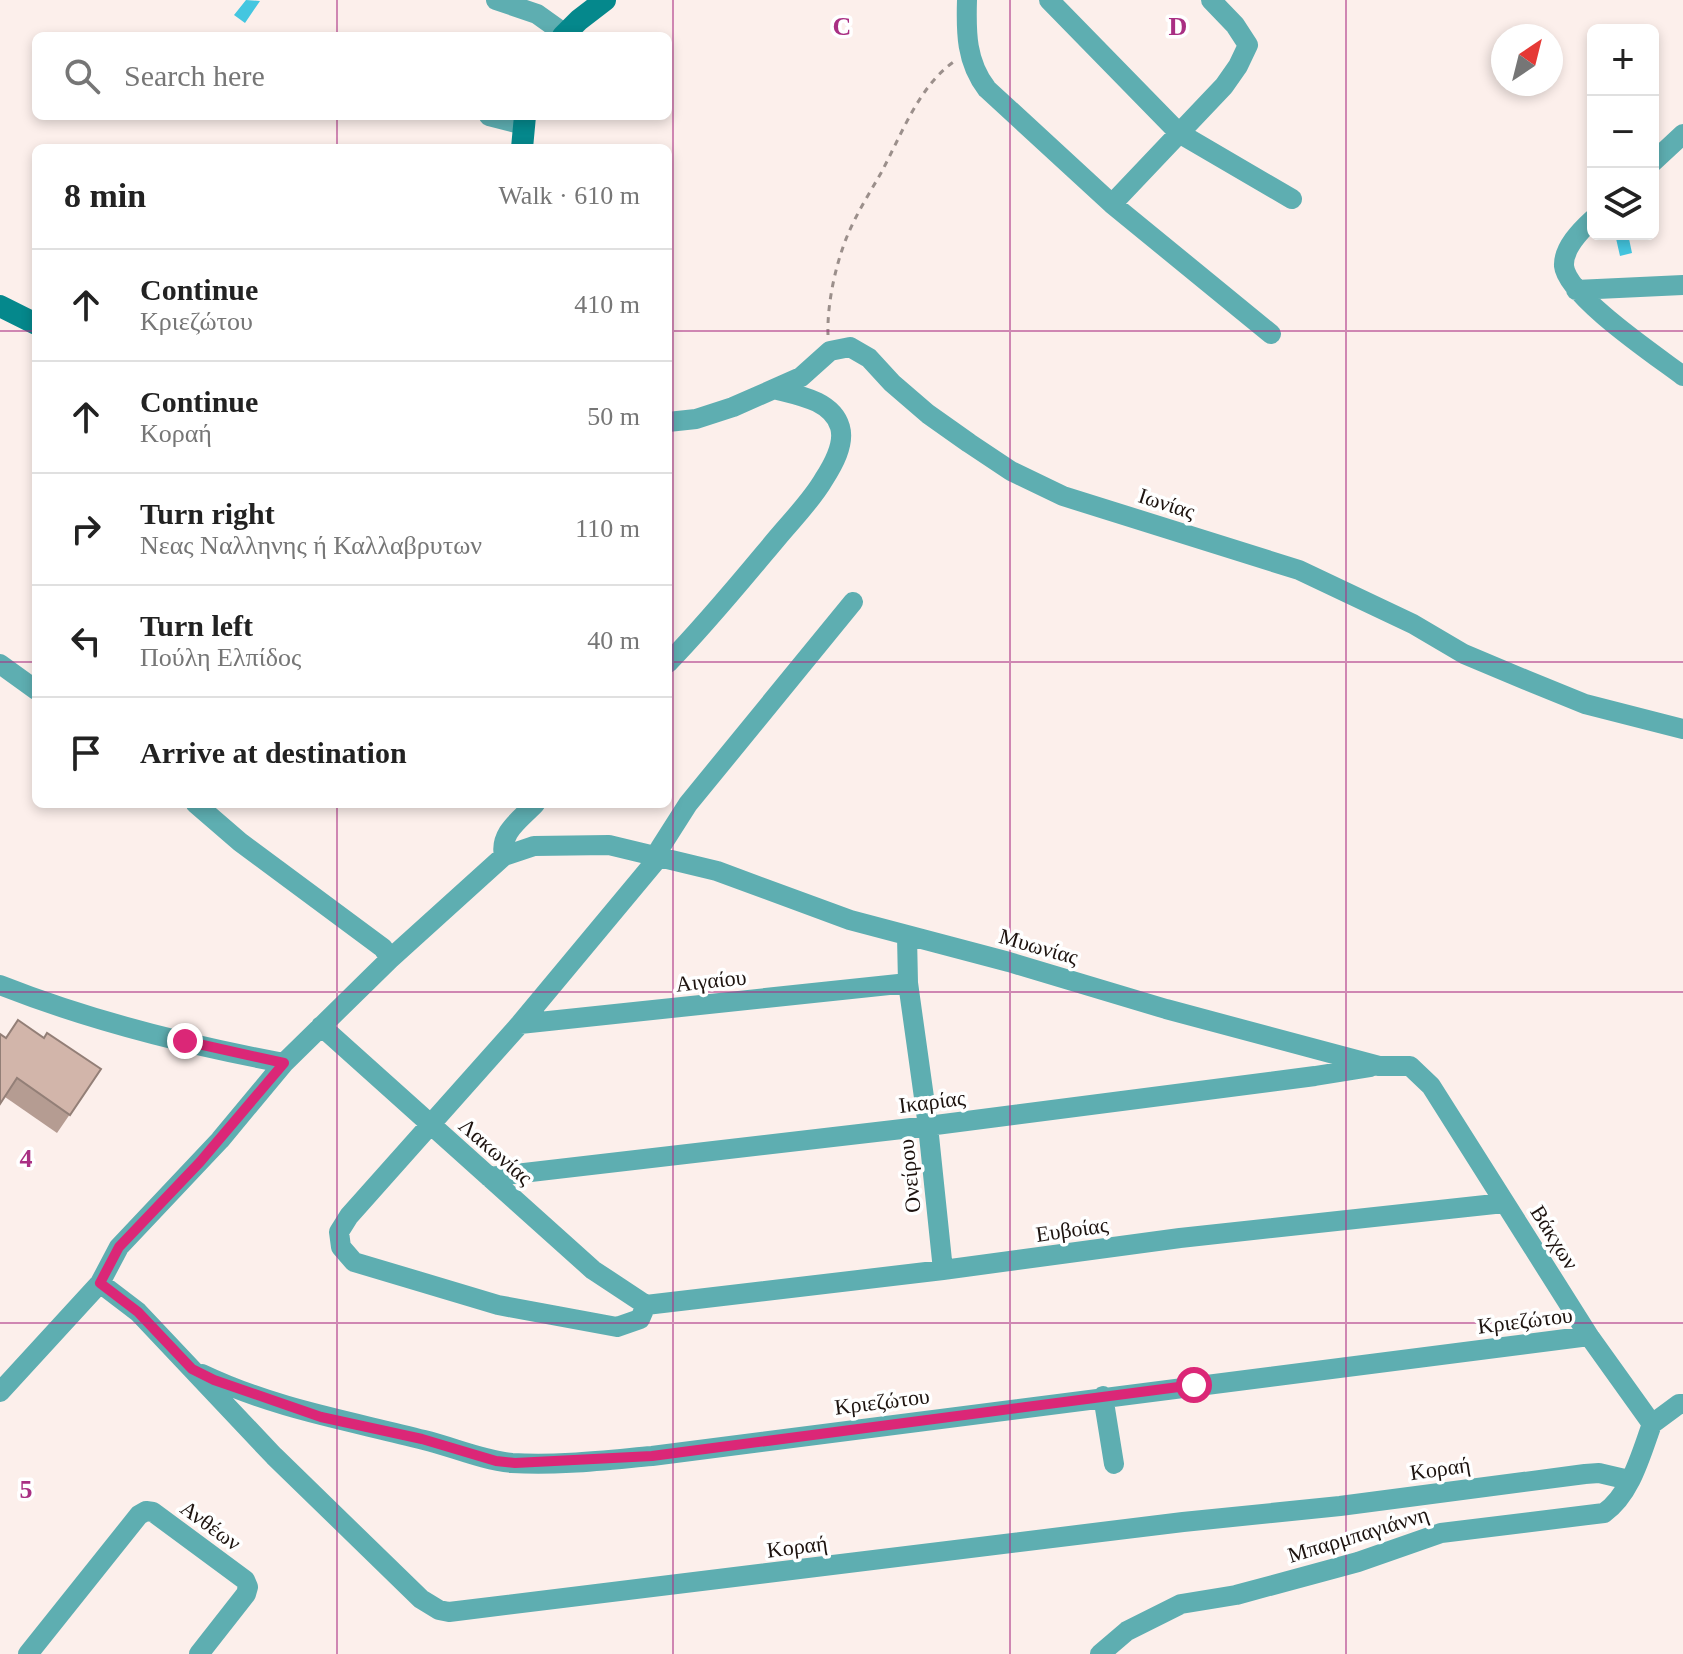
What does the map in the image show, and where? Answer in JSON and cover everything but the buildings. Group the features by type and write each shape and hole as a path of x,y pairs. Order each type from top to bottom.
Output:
{"main road":[{"path":"567,32 605,0"},
{"path":"522,144 524,120"},
{"path":"0,306 32,322"}],"street":[{"path":"496,0 537,14 560,32"},
{"path":"967,0 969,55 987,89 1112,204 1271,334"},
{"path":"1049,0 1179,133 1292,199"},
{"path":"1112,204 1224,86 1248,45 1235,25 1211,0"},
{"path":"1659,156 1683,134"},
{"path":"1587,225 1569,249 1564,267 1576,290 1614,324 1683,376"},
{"path":"1576,290 1683,285"},
{"name":"Ιωνίας","path":"830,351 850,347 869,358 928,414 1011,471 1063,496 1299,570 1413,624 1464,654 1526,680 1585,704 1683,729"},
{"path":"672,422 696,419 733,407 801,377 830,351"},
{"path":"672,659 713,616 823,482 837,453 841,440 839,425 827,407 774,389"},
{"path":"646,1305 640,1319 617,1327 498,1305 354,1262 341,1247 339,1232 349,1216 520,1024 659,857 660,848 688,804 853,602"},
{"path":"0,664 32,687"},
{"path":"201,808 240,842 383,948 390,959"},
{"path":"0,1392 100,1283 119,1247 200,1162 284,1063 390,959 504,856 504,836 531,808"},
{"name":"Μυωνίας","path":"504,856 534,846 609,845 717,871 850,920 1009,962 1166,1009 1379,1066 1410,1066"},
{"name":"Ονείρου","path":"907,936 908,983 928,1126 943,1270"},
{"name":"Αιγαίου","path":"520,1024 908,983"},
{"path":"0,985 73,1012 142,1032 284,1063"},
{"name":"Λακωνίας","path":"321,1026 593,1270 646,1305"},
{"name":"Ικαρίας","path":"489,1177 928,1126 1379,1066"},
{"name":"Βάκχων","path":"1410,1066 1431,1086 1589,1336 1652,1424"},
{"name":"Ευβοίας","path":"646,1305 1180,1238 1504,1203"},
{"name":"Κοραή","path":"100,1283 138,1312 274,1456 421,1599 449,1612 1585,1474 1613,1475 1629,1480"},
{"name":"Κριεζώτου","path":"192,1369 245,1392 321,1417 422,1439 496,1461 515,1463 652,1456 1589,1336"},
{"path":"1103,1396 1114,1464"},
{"path":"1629,1480 1652,1424 1683,1404"},
{"name":"Μπαρμπαγιάννη","path":"1100,1654 1127,1631 1181,1604 1236,1595 1358,1562 1441,1533 1604,1513 1620,1499 1629,1480"},
{"name":"Ανθέων","path":"28,1654 139,1515 146,1511 153,1512 245,1580 248,1587 246,1594 199,1654"}],"path":[{"path":"830,351 828,317 841,256 852,225 927,90 952,63 969,55"}],"water":[{"path":"246,0 260,1 245,23 234,15"},
{"path":"1616,240 1629,240 1632,253 1620,256"}],"route":[{"path":"185,1041 284,1063 220,1140 119,1247 100,1283 138,1312 192,1369 291,1408 422,1439 496,1461 515,1463 652,1456 1194,1385"}]}
